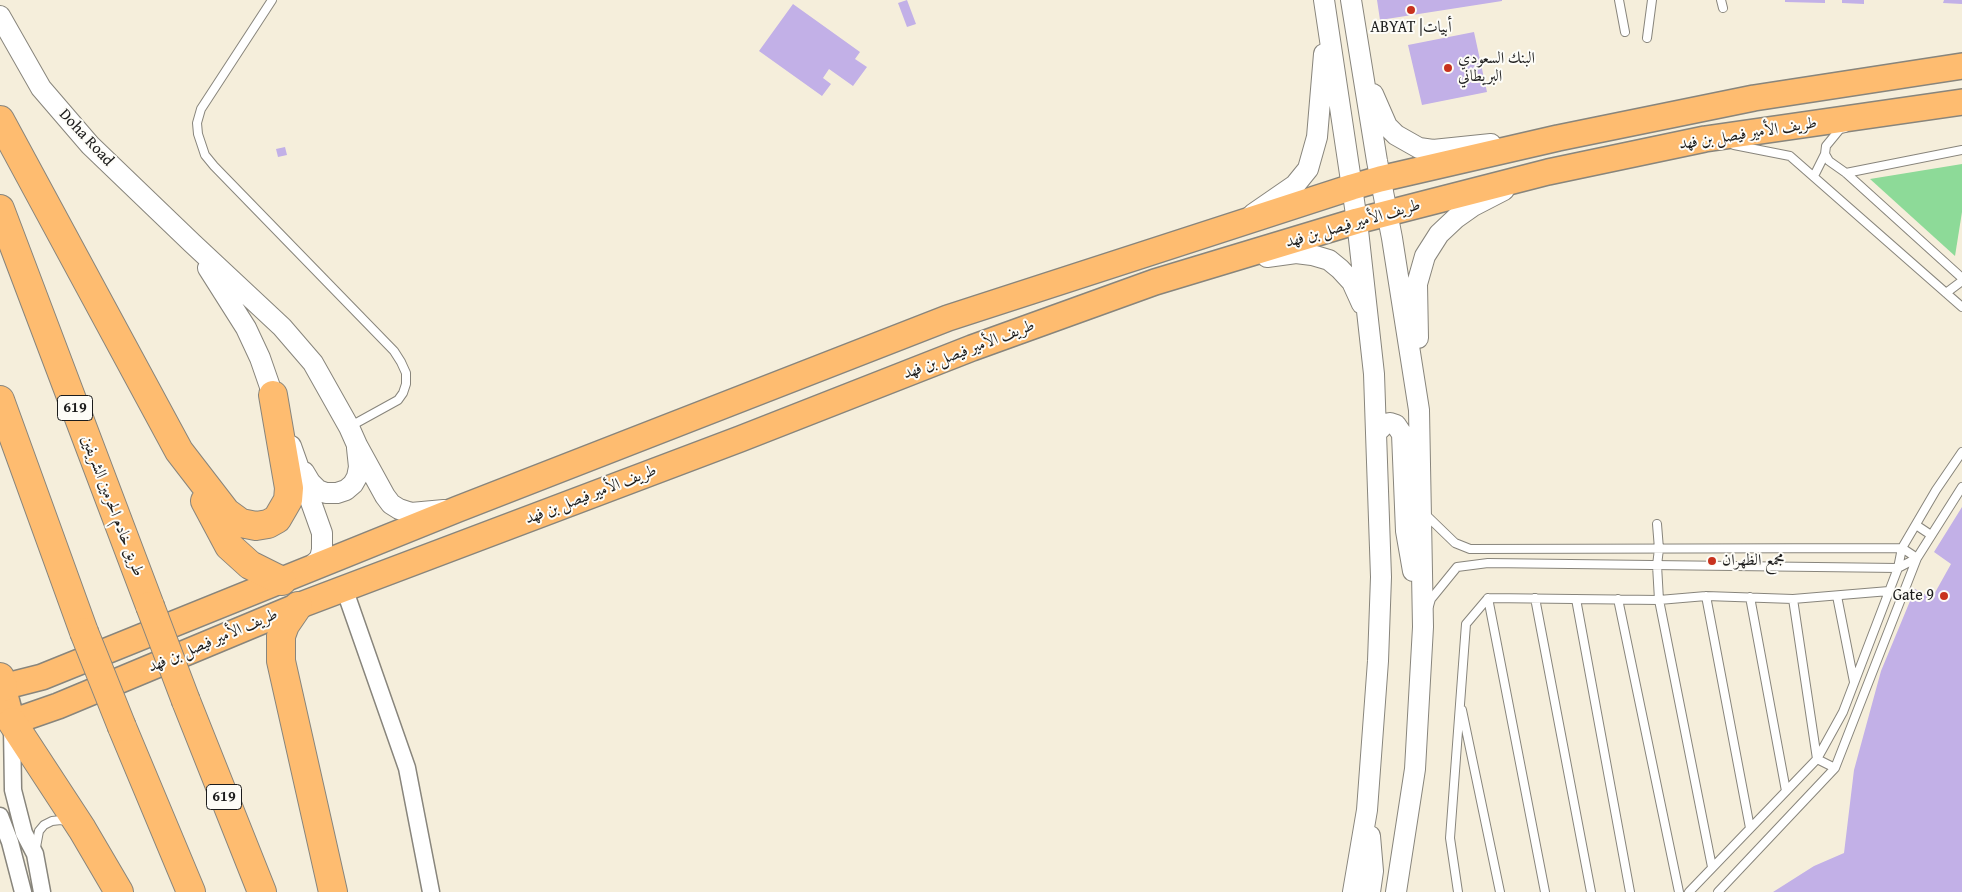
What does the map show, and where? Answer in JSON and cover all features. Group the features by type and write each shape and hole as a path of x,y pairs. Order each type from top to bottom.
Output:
{"highway":[{"path":"0,120 229,546 250,565 294,577"},
{"name":"طريق خادم الحرمين الشريفين","path":"0,209 186,701 262,892"},
{"path":"179,451 226,512 241,523 256,526 268,524 277,519 288,500 289,488 273,395"},
{"path":"0,400 84,632 192,892"},
{"path":"298,606 285,625 281,636 281,661 333,892"},
{"path":"6,723 82,829 119,892"}],"main road":[{"name":"طريف الأمير فيصل بن فهد","path":"1,684 42,677 294,577 458,509 948,318 1352,186 1558,138 1754,98 1962,66"},
{"name":"طريف الأمير فيصل بن فهد","path":"6,723 58,706 344,588 740,439 972,348 1155,282 1357,221 1529,177 1705,139 1962,102"},
{"path":"740,439 835,388 967,330 969,327 966,320 948,318"},
{"path":"1,684 6,723"}],"street":[{"path":"1351,0 1419,410"},
{"path":"1325,10 1357,221 1374,374 1381,577 1378,661 1368,810 1353,892"},
{"path":"1238,224 1295,185 1308,169 1317,137 1325,10"},
{"name":"Doha Road","path":"0,16 41,88 90,145 192,243"},
{"path":"1362,72 1387,126 1396,135 1419,148 1433,150 1558,138"},
{"path":"1396,892 1415,769 1423,627 1417,284 1425,256 1439,234 1456,218 1473,206 1529,177"},
{"path":"192,243 288,334 313,363 385,496 399,509 411,513 458,509"},
{"path":"192,243 246,328 273,395 322,533 320,558 294,577"},
{"path":"1213,265 1296,253 1329,260 1340,268 1352,282 1368,318"},
{"path":"1376,433 1385,424 1390,423 1396,425 1402,434 1406,531 1423,627"},
{"path":"292,448 310,482 318,490 326,493 337,493 346,490 353,484 356,477 359,468 357,445"},
{"path":"344,588 408,768 431,892"},
{"path":"6,723 13,790 24,833 36,854 42,892"},
{"path":"1368,810 1373,871 1370,892"},
{"path":"0,816 10,842 23,892"}],"lane":[{"path":"272,0 201,108 197,123 198,134 206,155 214,166 394,351 401,362 406,373 406,384 398,400 349,427"},
{"path":"1620,0 1625,32"},
{"path":"1647,38 1652,0"},
{"path":"1927,106 1840,129 1826,146 1826,154 1829,161 1846,173 1962,279 1946,293"},
{"path":"1705,139 1790,156 1962,307"},
{"path":"1846,173 1962,150"},
{"path":"1814,176 1826,154"},
{"path":"1688,892 1817,759 1843,712 1898,568 1902,548 1936,490 1962,452"},
{"path":"1718,892 1835,768 1916,558 1962,487"},
{"path":"1422,510 1455,543 1470,549 1902,548 1916,558"},
{"path":"1657,524 1659,600 1712,867"},
{"path":"1916,525 1931,535"},
{"path":"1423,627 1431,599 1457,567 1488,563 1898,568 1916,558"},
{"path":"1458,892 1450,838 1466,624 1488,598 1659,600 1706,596 1794,599 1889,591"},
{"path":"1706,596 1750,828"},
{"path":"1837,596 1854,682"},
{"path":"1750,597 1786,791"},
{"path":"1488,598 1545,892"},
{"path":"1536,598 1591,892"},
{"path":"1576,599 1630,892"},
{"path":"1618,599 1679,892"},
{"path":"1794,599 1817,759"},
{"path":"1460,701 1500,892"},
{"path":"1817,759 1835,768"},
{"path":"36,854 36,838 44,825 52,821 61,820 82,829"}],"green space":[{"path":"1962,164 1962,212 1955,256 1870,179"}],"building":[{"path":"907,0 916,24 907,27 898,3"},
{"name":"ABYAT |أبيات","path":"1377,0 1502,0 1502,1 1380,20"},
{"path":"1785,0 1825,0 1825,3 1785,2"},
{"path":"1842,0 1864,0 1864,4 1842,3"},
{"path":"1944,0 1962,0 1962,4 1943,3"},
{"path":"793,4 860,52 855,59 867,67 853,86 829,69 823,78 831,84 822,96 759,51"},
{"name":"البنك السعودي البريطاني","path":"1474,32 1487,92 1422,105 1408,45"},
{"path":"285,147 287,155 278,157 276,149"},
{"path":"1962,507 1962,892 1773,892 1814,866 1844,853 1854,770 1881,671 1915,589 1932,598 1951,564 1934,552"}],"place":[{"name":"ABYAT |أبيات","path":"1411,10"},
{"name":"البنك السعودي البريطاني","path":"1448,68"},
{"name":"مجمع الظهران","path":"1712,561"},
{"name":"Gate 9","path":"1944,596"}]}
